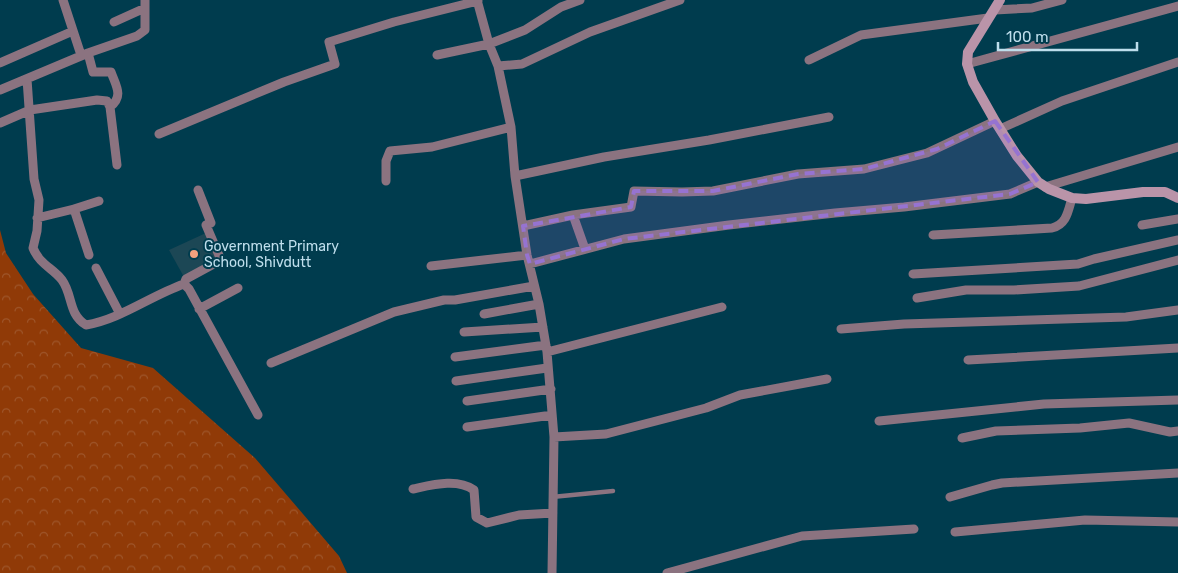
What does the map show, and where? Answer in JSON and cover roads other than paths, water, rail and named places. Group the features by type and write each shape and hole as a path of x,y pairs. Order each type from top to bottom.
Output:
{"main road":[{"path":"1000,0 968,52 968,64 973,82 1016,156 1041,185 1072,198 1086,199 1150,192 1166,192 1178,198"}],"street":[{"path":"63,0 73,31 93,72 111,72 118,94 117,102 110,107"},
{"path":"159,134 284,82 335,64 329,42 477,0 489,44 498,66 510,127 522,226 539,304 546,348 554,437 552,573"},
{"path":"437,55 489,44 525,30 561,7 580,0"},
{"path":"498,66 522,64 590,32 680,0"},
{"path":"810,60 868,33 1032,8 1062,0"},
{"path":"114,22 145,4"},
{"path":"0,90 84,54 137,36 145,30 145,4"},
{"path":"968,64 1178,6"},
{"path":"0,63 73,31"},
{"path":"522,226 573,215 631,207 634,191 713,191 798,174 849,171 927,153 1062,101 1178,62"},
{"path":"27,79 34,179 39,200 34,248 36,254 50,271 62,281 77,318 86,325 120,314 184,284 186,279 221,260 206,226 211,223 198,190"},
{"path":"0,123 30,110 97,100 107,101 110,107 117,165"},
{"path":"515,176 604,156 708,140 829,117"},
{"path":"386,181 386,161 390,151 432,147 510,127"},
{"path":"431,266 528,259 585,249 624,239 729,225 1010,194 1178,147"},
{"path":"933,235 1052,228 1065,221 1072,198"},
{"path":"37,218 99,201"},
{"path":"74,209 89,255"},
{"path":"573,215 585,249"},
{"path":"1142,225 1178,219"},
{"path":"913,274 1078,264 1178,240"},
{"path":"917,298 966,290 1014,290 1079,286 1178,260"},
{"path":"96,268 120,314"},
{"path":"184,284 189,289 258,415"},
{"path":"270,363 394,312 444,300 455,300 534,286"},
{"path":"199,309 238,288"},
{"path":"484,314 539,304"},
{"path":"455,357 546,348 722,307"},
{"path":"841,329 904,324 1126,317 1178,310"},
{"path":"464,332 543,327"},
{"path":"968,360 1178,348"},
{"path":"456,381 547,368"},
{"path":"554,437 606,434 706,408 740,395 827,379"},
{"path":"467,401 551,389"},
{"path":"879,421 1044,404 1178,400"},
{"path":"468,426 552,415"},
{"path":"962,438 996,431 1080,428 1129,423 1170,432 1178,431"},
{"path":"950,497 992,485 1178,473"},
{"path":"414,488 438,484 466,484 474,490 476,517 487,523 519,515 552,512"},
{"path":"955,532 1085,520 1178,522"},
{"path":"667,573 802,536 914,529"}],"lane":[{"path":"552,497 613,491"}],"place":[{"name":"Government Primary School, Shivdutt","path":"194,254"}]}
